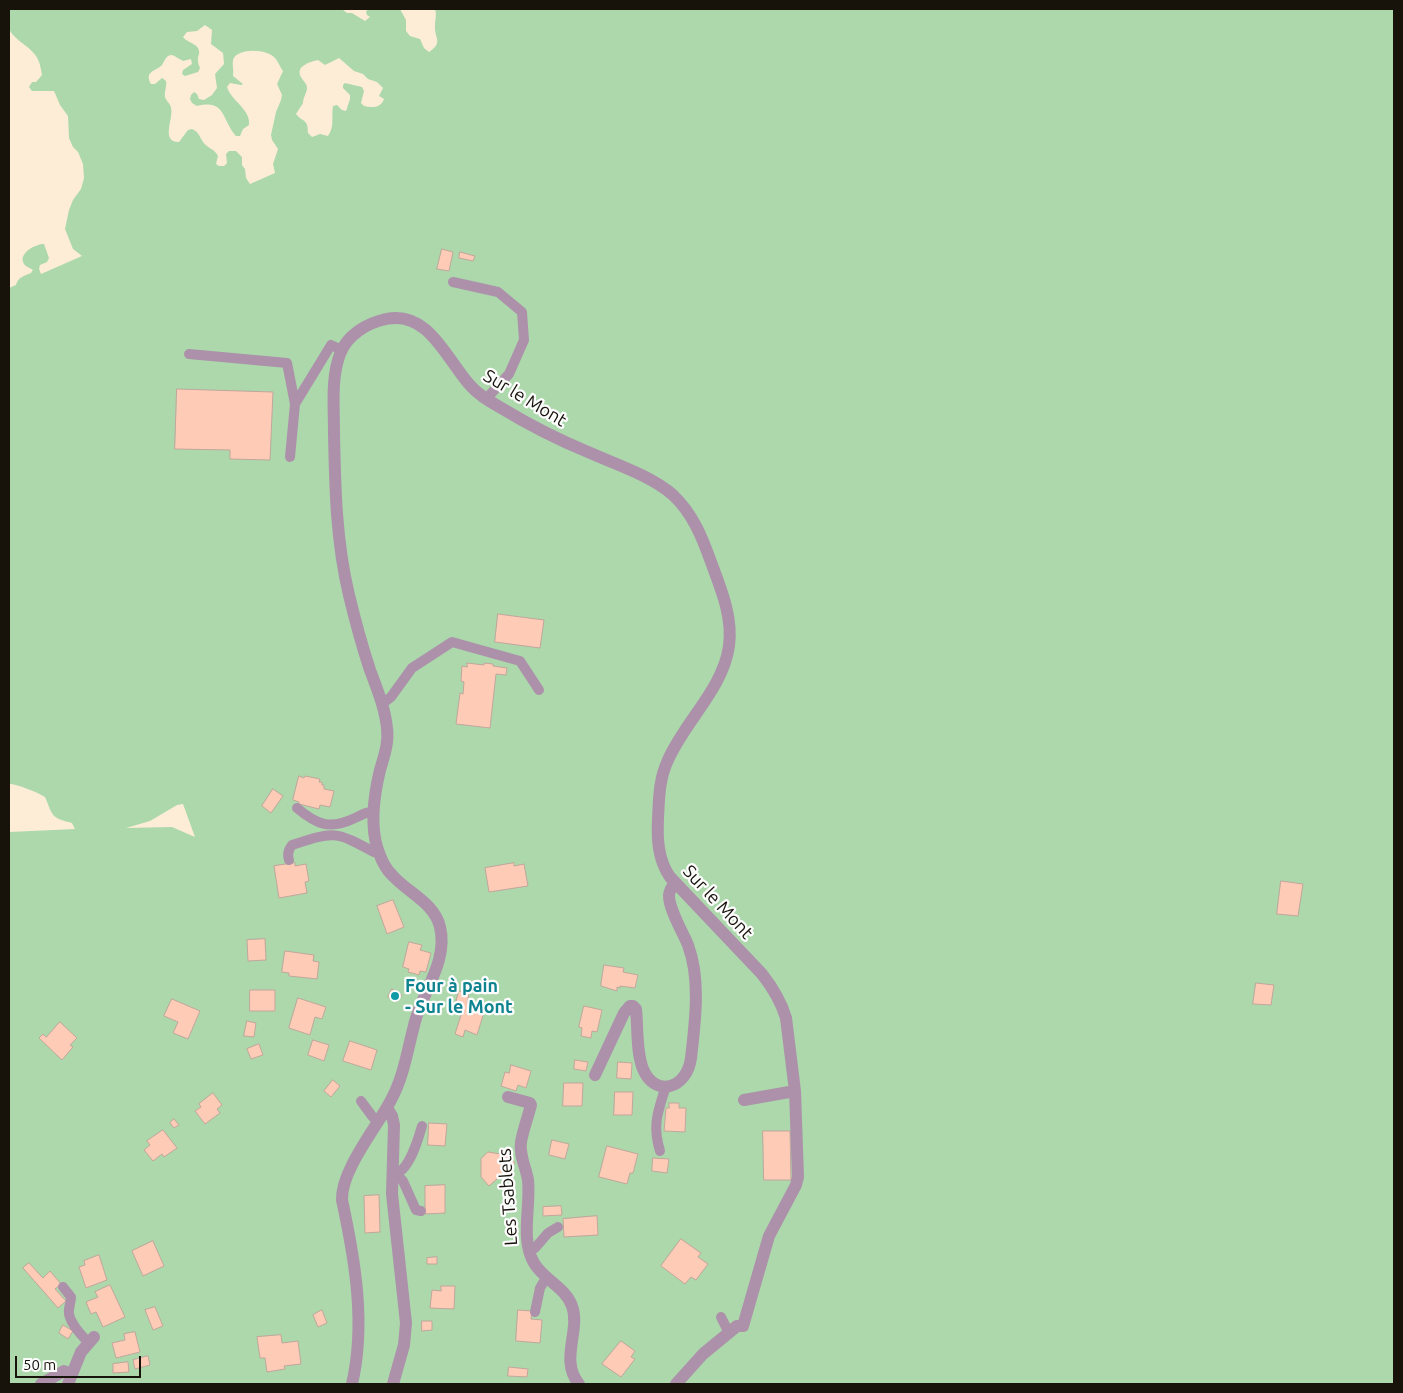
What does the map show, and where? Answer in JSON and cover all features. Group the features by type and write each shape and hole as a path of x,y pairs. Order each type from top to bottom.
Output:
{"street":[{"name":"Sur le Mont","path":"352,1384 357,1351 358,1297 342,1187 352,1165 387,1108 400,1082 417,1014 439,963 440,927 433,912 426,903 392,876 385,867 378,850 374,827 374,812 376,791 388,739 382,704 347,587 339,541 336,508 334,393 336,370 342,350 357,332 378,321 398,316 411,319 425,329 434,338 467,383 486,399 551,435 663,487 677,499 688,511 702,537 727,607 730,644 727,657 718,678 698,712 675,744 665,766 660,783 658,827 659,850 664,868 762,974 778,997 786,1018 795,1092 798,1177 796,1185 788,1196 768,1236 743,1326 737,1326 729,1333"},
{"path":"595,1075 624,1013 630,1006 636,1009 638,1047 644,1070 652,1080 666,1086 681,1081 689,1067 696,990 694,967 688,946 670,900 670,890 675,882"},
{"path":"744,1100 795,1092"},
{"name":"Les Tsablets","path":"508,1097 530,1103 531,1105 521,1141 521,1154 528,1184 528,1238 530,1251 535,1264 546,1278 567,1296 572,1305 574,1311 571,1362 573,1375 579,1384"},
{"path":"387,1108 394,1124 395,1175 392,1194 406,1323 404,1346 393,1384"},
{"path":"676,1384 703,1354 729,1333"},
{"path":"70,1379 81,1352 91,1339"},
{"path":"40,1384 64,1371 70,1379"}],"lane":[{"path":"453,282 498,292 522,312 524,340 509,374 486,399"},
{"path":"295,404 331,346 342,350"},
{"path":"189,354 287,363 295,404 290,457"},
{"path":"382,704 391,697 412,668 452,642 520,661 539,690"},
{"path":"297,808 313,820 326,825 346,822 367,812 374,812"},
{"path":"289,860 288,854 292,845 327,835 336,834 344,836 374,852 378,850"},
{"path":"660,1151 655,1129 658,1110 666,1086"},
{"path":"361,1101 378,1122"},
{"path":"421,1211 416,1210 403,1181 395,1175 401,1172 416,1148 422,1126"},
{"path":"530,1251 548,1233 558,1227"},
{"path":"535,1312 540,1288 546,1278"},
{"path":"63,1287 71,1297 69,1313 72,1320 79,1332 91,1339"},
{"path":"720,1317 729,1333"}],"green space":[{"path":"9,9 342,9 365,21 370,17 366,12 368,9 400,9 406,20 406,31 410,36 420,39 424,48 429,52 434,49 437,43 435,9 1394,9 1394,1384 9,1384 9,832 75,829 72,823 56,818 45,797 17,785 9,784 9,288 16,285 20,278 31,273 33,270 25,265 23,258 26,252 37,245 44,244 49,258 47,262 40,265 41,274 82,256 73,249 65,229 69,210 81,189 84,178 83,164 69,138 68,116 60,105 54,91 32,91 29,87 32,82 36,82 42,75 40,66 33,52 11,32 8,24","holes":["205,25 212,30 211,44 223,53 224,64 215,74 217,88 212,95 204,100 199,99 194,92 190,99 197,106 213,105 218,108 236,136 240,136 243,129 249,125 249,119 244,110 232,97 227,87 230,83 243,84 233,76 233,60 240,53 260,51 275,58 283,71 277,84 282,95 271,135 278,149 273,164 275,173 250,184 242,165 242,157 236,151 229,151 226,154 227,163 224,166 219,166 216,164 217,154 205,144 194,130 188,130 179,142 173,141 170,138 171,112 170,105 165,97 166,81 162,78 155,84 151,84 149,77 151,72 161,66 166,57 170,55 183,61 191,59 192,64 183,70 182,74 185,76 198,72 200,68 198,48 183,37 187,32 197,31","339,58 354,71 377,82 383,88 379,96 384,99 383,102 376,107 364,106 361,103 364,91 362,87 345,83 343,88 350,95 346,111 337,105 333,106 332,125 328,136 320,134 312,137 308,133 306,123 296,114 303,103 307,88 306,83 301,77 300,70 304,65 311,62 318,60 325,65","183,804 195,837 172,827 126,828 150,821 177,805"]}],"building":[{"path":"442,249 453,252 449,271 437,269"},
{"path":"460,252 475,256 473,261 459,258"},
{"path":"177,389 273,392 270,460 230,459 230,450 175,449"},
{"path":"498,614 544,620 540,648 495,642"},
{"path":"467,663 493,664 493,666 507,668 506,675 496,674 490,728 456,724 460,693 463,694 464,682 461,681 462,666 467,667"},
{"path":"299,776 320,779 319,782 322,782 324,789 334,791 330,807 320,805 319,809 299,804 299,802 293,800"},
{"path":"273,789 283,796 271,813 262,806"},
{"path":"295,863 295,866 306,864 309,881 305,882 307,893 279,898 274,866"},
{"path":"514,863 514,866 524,864 528,886 489,892 485,868"},
{"path":"1281,881 1303,884 1298,916 1277,914"},
{"path":"393,900 404,927 387,934 377,906"},
{"path":"265,939 266,960 248,961 247,940"},
{"path":"409,942 422,945 420,950 431,953 426,972 420,971 419,975 408,972 409,969 403,967"},
{"path":"285,951 314,955 313,961 319,962 317,979 289,976 289,973 282,972"},
{"path":"604,965 624,968 623,972 638,975 635,988 620,986 620,988 617,987 617,991 601,986"},
{"path":"1256,983 1274,985 1271,1005 1253,1004"},
{"name":"Four à pain - Sur le Mont","path":"392,989 402,995 397,1002 388,997"},
{"path":"250,990 275,990 275,1011 250,1011"},
{"path":"459,991 469,994 467,1003 485,1009 477,1035 465,1030 463,1037 455,1034 462,1012 454,1010"},
{"path":"298,998 326,1007 322,1019 315,1017 310,1035 289,1028"},
{"path":"172,999 200,1011 188,1039 173,1033 178,1022 164,1016"},
{"path":"584,1006 602,1010 597,1032 592,1031 591,1038 581,1036 582,1028 579,1027"},
{"path":"247,1021 256,1023 254,1037 244,1036"},
{"path":"60,1022 77,1038 70,1045 73,1047 62,1060 39,1038 43,1034 46,1037"},
{"path":"313,1040 329,1045 324,1061 308,1055"},
{"path":"350,1041 377,1050 371,1070 343,1061"},
{"path":"259,1044 263,1055 251,1059 247,1049"},
{"path":"575,1060 588,1062 586,1071 574,1069"},
{"path":"618,1062 632,1063 631,1079 617,1078"},
{"path":"511,1065 531,1071 526,1088 518,1085 516,1091 501,1086 505,1072 509,1073"},
{"path":"333,1080 340,1086 331,1097 324,1091"},
{"path":"564,1083 583,1083 582,1106 563,1106"},
{"path":"615,1092 633,1092 632,1115 614,1115"},
{"path":"213,1093 222,1105 217,1109 220,1113 205,1124 195,1111 201,1107 199,1104"},
{"path":"669,1103 679,1103 679,1108 686,1108 685,1132 664,1131 666,1108 669,1108"},
{"path":"174,1119 179,1125 174,1128 170,1123"},
{"path":"429,1123 447,1124 445,1146 428,1145"},
{"path":"163,1130 177,1148 164,1157 162,1154 153,1161 144,1150 150,1145 147,1141"},
{"path":"763,1131 790,1131 791,1180 764,1180"},
{"path":"552,1140 569,1144 565,1159 549,1155"},
{"path":"607,1146 638,1154 633,1173 630,1173 627,1184 599,1177"},
{"path":"488,1152 507,1155 515,1163 489,1186 481,1177 481,1159"},
{"path":"653,1158 669,1159 667,1173 652,1171"},
{"path":"445,1185 445,1213 425,1214 425,1186"},
{"path":"379,1195 380,1232 365,1233 364,1196"},
{"path":"561,1206 562,1215 543,1216 543,1207"},
{"path":"597,1216 598,1235 564,1237 563,1219"},
{"path":"681,1239 701,1253 698,1257 708,1264 696,1280 691,1277 685,1284 661,1266"},
{"path":"153,1241 164,1266 143,1276 132,1251"},
{"path":"99,1255 107,1280 86,1288 79,1267 85,1265 84,1261"},
{"path":"437,1257 437,1264 427,1264 427,1258"},
{"path":"29,1263 43,1278 50,1271 61,1284 55,1289 66,1301 58,1308 23,1268"},
{"path":"110,1285 125,1317 103,1327 96,1312 91,1314 86,1302 98,1297 95,1292"},
{"path":"441,1286 455,1286 454,1309 430,1308 432,1290 441,1291"},
{"path":"155,1307 163,1326 153,1330 145,1310"},
{"path":"322,1310 327,1323 318,1327 313,1315"},
{"path":"518,1310 532,1311 531,1319 542,1320 540,1343 516,1341"},
{"path":"422,1321 432,1321 432,1330 422,1331"},
{"path":"63,1325 73,1331 68,1339 59,1333"},
{"path":"135,1332 140,1352 116,1358 112,1343 125,1340 124,1334"},
{"path":"281,1335 282,1343 298,1341 301,1364 284,1366 285,1369 267,1372 265,1358 260,1358 257,1337"},
{"path":"621,1341 635,1351 631,1357 635,1359 621,1377 602,1364"},
{"path":"148,1356 150,1365 135,1369 133,1360"},
{"path":"128,1362 129,1372 113,1373 113,1364"},
{"path":"509,1367 528,1369 527,1377 508,1376"}],"place":[{"name":"Four à pain - Sur le Mont","path":"395,996"}]}
